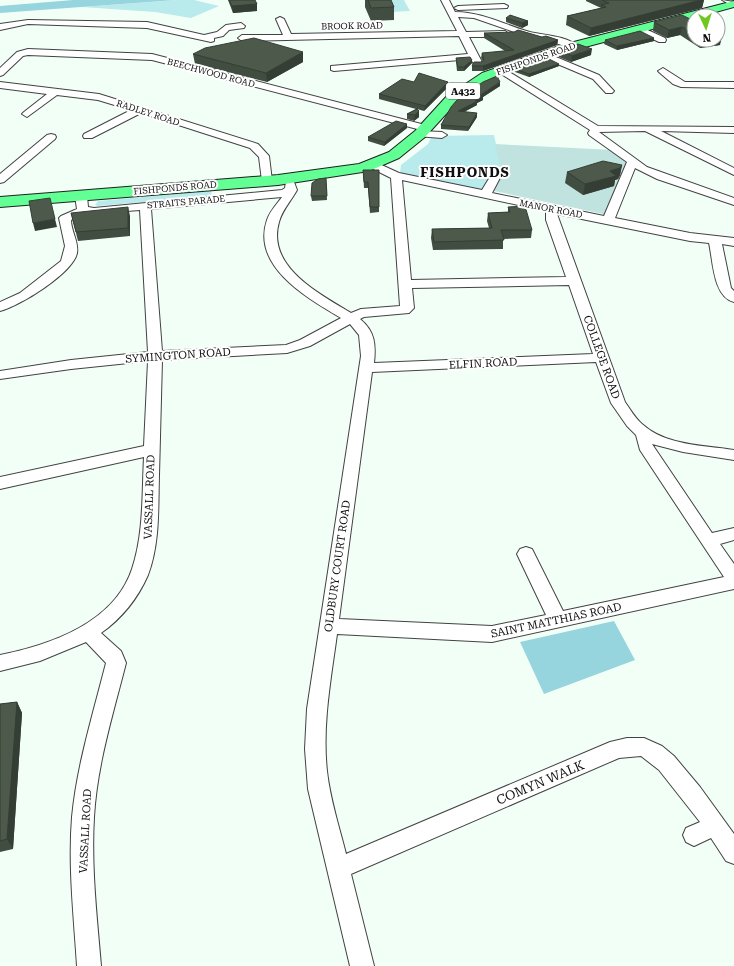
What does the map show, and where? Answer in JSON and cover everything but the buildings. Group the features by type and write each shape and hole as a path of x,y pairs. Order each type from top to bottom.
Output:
{"main road":[{"name":"FISHPONDS ROAD","path":"0,202 83,203 267,181 290,184 362,168 394,155 422,131 451,100 476,82 502,70 572,46 732,3"}],"street":[{"path":"445,0 479,65"},
{"path":"451,11 504,6"},
{"path":"451,11 572,46"},
{"path":"280,19 288,37"},
{"path":"0,27 28,22 147,25 211,39"},
{"path":"201,38 220,34 226,28 241,26"},
{"path":"639,29 662,40"},
{"name":"BROOK ROAD","path":"242,38 527,34"},
{"name":"BEECHWOOD ROAD","path":"0,73 20,54 28,52 143,56 422,131 442,135"},
{"path":"544,55 596,77 609,91"},
{"path":"335,68 474,56"},
{"path":"502,70 596,129 646,128 734,130"},
{"path":"664,71 676,82 684,85 734,85"},
{"name":"RADLEY ROAD","path":"0,85 99,97 254,146 264,156 267,181"},
{"path":"27,114 56,91"},
{"path":"88,136 140,110"},
{"path":"646,128 734,172"},
{"path":"596,129 593,133 643,169 681,185 734,202"},
{"path":"0,180 51,137"},
{"path":"608,220 632,161"},
{"name":"MANOR ROAD","path":"368,165 396,176 485,195 715,241 734,242"},
{"path":"485,195 497,174"},
{"path":"396,176 406,284 574,281"},
{"name":"STRAITS PARADE","path":"0,307 25,296 66,263 71,256 72,247 65,218 83,203 145,206 284,194 290,184"},
{"name":"OLDBURY COURT ROAD","path":"290,184 272,223 270,238 280,265 304,290 350,318 364,331 367,339 366,368 317,709 315,757 319,789 362,966"},
{"path":"261,196 280,206"},
{"name":"VASSALL ROAD","path":"89,966 82,876 84,809 95,742 116,663 114,656 88,633 118,607 136,581 145,553 149,528 150,450 155,355 145,206"},
{"name":"COLLEGE ROAD","path":"552,209 552,220 600,358 618,403 637,428 649,437 666,443 734,456"},
{"path":"715,241 725,289 734,298"},
{"name":"SYMINGTON ROAD","path":"0,375 84,362 155,355 287,349 305,342 350,318 368,312 404,310 407,308 406,284"},
{"name":"ELFIN ROAD","path":"366,368 600,358"},
{"path":"643,433 645,446 734,578"},
{"path":"0,483 150,450"},
{"path":"708,540 734,534"},
{"path":"526,554 558,620"},
{"name":"SAINT MATTHIAS ROAD","path":"329,626 492,634 734,582"},
{"path":"0,663 17,660 74,641 88,633"},
{"name":"COMYN WALK","path":"339,868 617,749 628,747 645,747 664,760 674,770 734,853"},
{"path":"694,835 715,826"}],"shaded area":[{"path":"73,0 176,0 0,13 0,6"},
{"path":"194,0 219,6 191,18 155,12 82,7"},
{"path":"384,0 404,0 410,11 391,12"},
{"path":"494,135 502,172 494,172 484,190 400,173 401,165 428,144 432,136"},
{"path":"495,144 614,150 629,163 608,215 494,191 502,174"},
{"path":"211,191 212,196 98,206 95,205 98,201"},
{"path":"614,621 635,660 544,694 520,642"}],"district":[{"name":"FISHPONDS","path":"465,172"}]}
